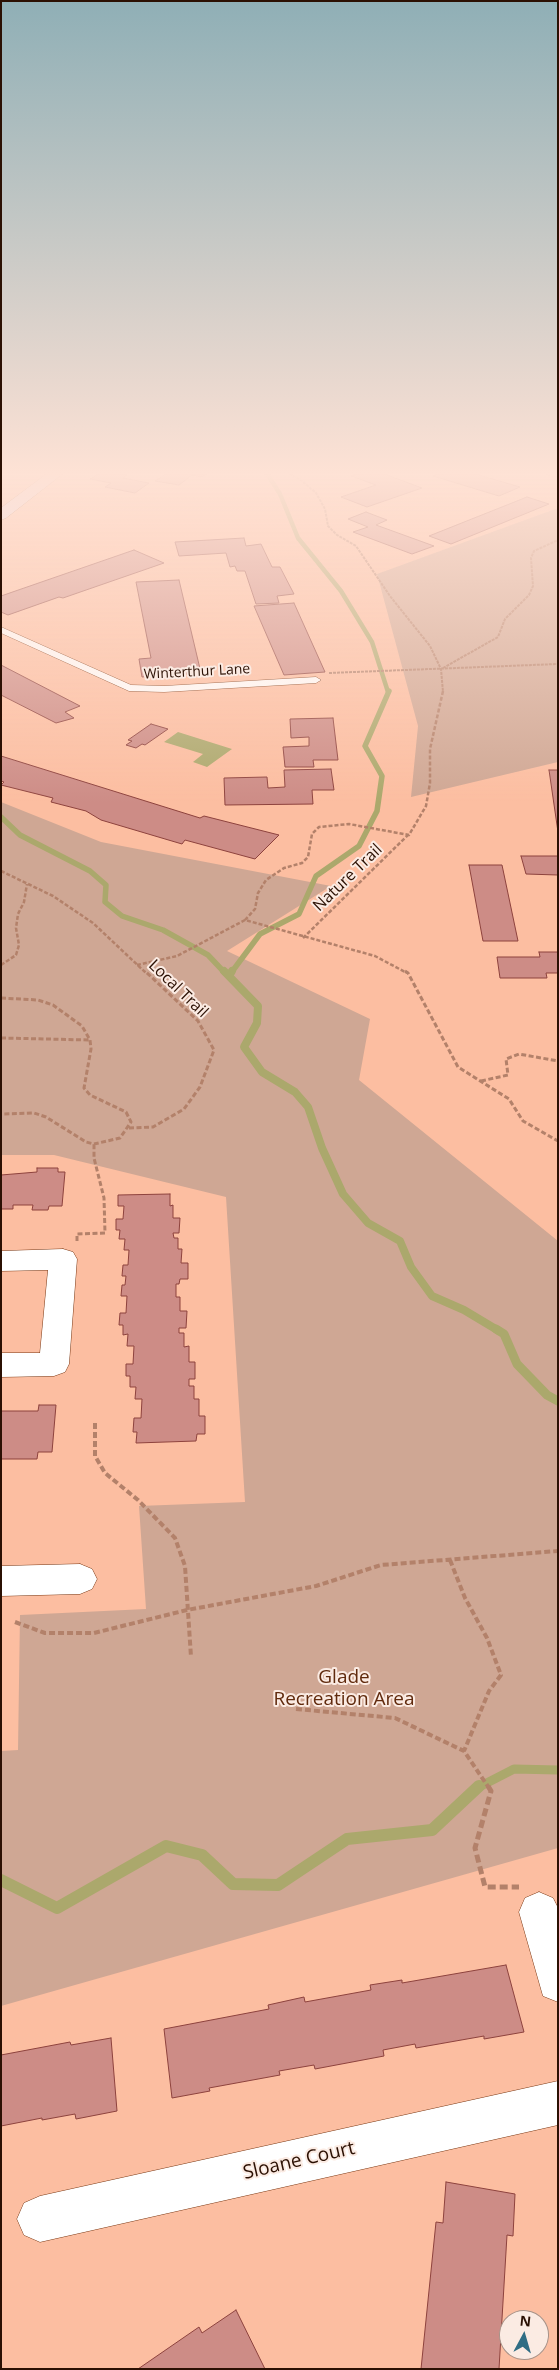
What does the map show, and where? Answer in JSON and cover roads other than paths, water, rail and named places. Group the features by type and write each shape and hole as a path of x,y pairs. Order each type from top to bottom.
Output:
{"street":[{"path":"1,1261 63,1259 54,1364 1,1365"},
{"path":"1,1581 80,1579"},
{"path":"539,1912 558,1981"},
{"name":"Sloane Court","path":"40,2219 558,2103"}],"lane":[{"name":"Winterthur Lane","path":"1,630 129,688 164,689 316,680"}],"waterway":[{"path":"334,583 372,642 388,692"},
{"path":"231,973 260,934 299,914 316,876 359,846 377,811 382,776 365,746 389,691"},
{"path":"1,817 20,835 90,871 106,885 105,902 122,916 163,930 208,955 225,973"},
{"path":"224,971 258,1006 257,1023 244,1047 262,1072 295,1092 308,1107 322,1148 343,1194 368,1223 400,1241 411,1267 432,1296 464,1310 499,1331"},
{"path":"229,976 232,971"},
{"path":"496,1329 504,1334 517,1364 547,1395 558,1401"},
{"path":"477,1788 514,1769 558,1770"},
{"path":"1,1880 57,1908 166,1846 202,1855 233,1884 278,1885 347,1839 432,1830 479,1786"}],"park label":[{"name":"Glade Recreation Area","path":"344,1689"}]}
